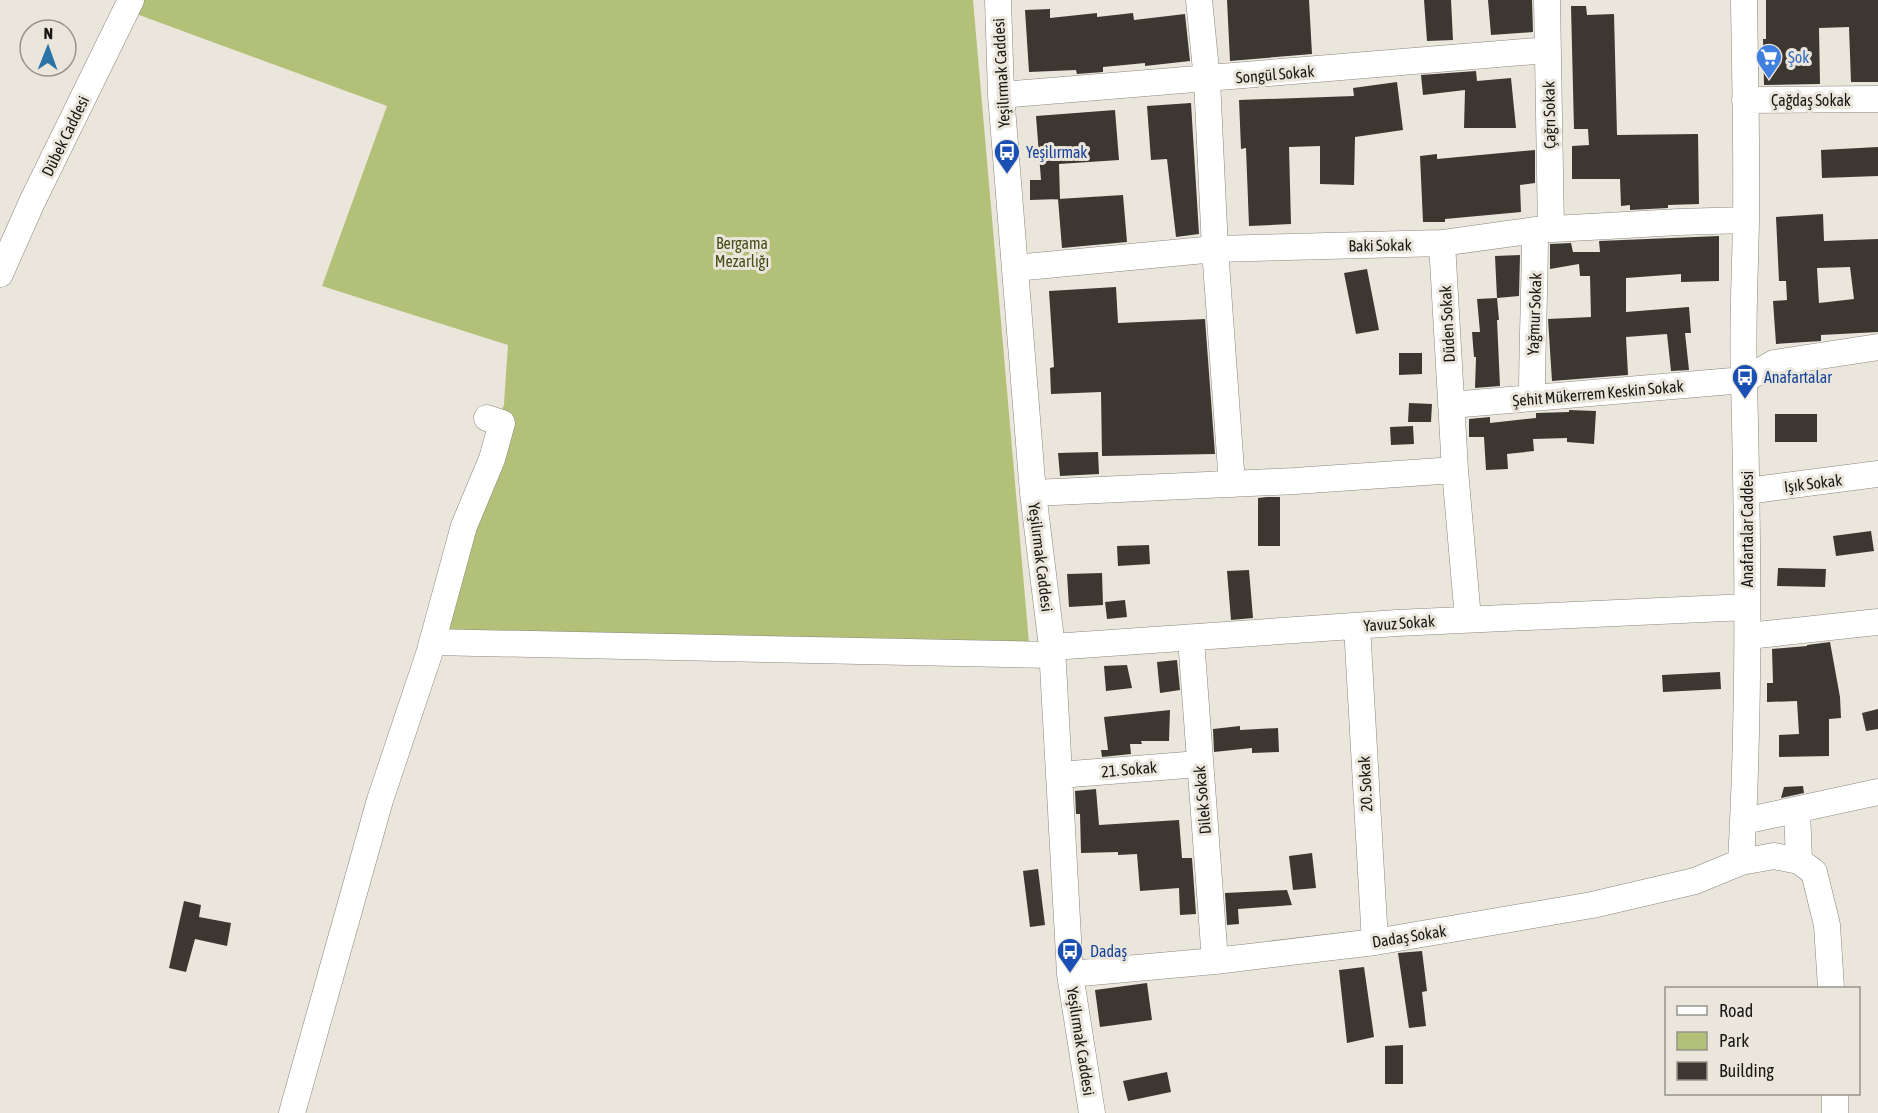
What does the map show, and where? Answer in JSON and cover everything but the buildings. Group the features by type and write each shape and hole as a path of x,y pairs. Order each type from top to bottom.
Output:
{"street":[{"name":"Dübek Caddesi","path":"0,274 32,202 132,0"},
{"name":"Yeşilırmak Caddesi","path":"998,0 1001,95 1014,268 1033,493 1052,651 1070,974 1092,1113"},
{"path":"1199,0 1207,80 1215,249 1232,484"},
{"name":"Çağrı Sokak","path":"1543,230 1548,50 1547,0"},
{"name":"Anafartalar Caddesi","path":"1742,862 1748,636 1744,380 1746,220 1744,0"},
{"name":"Songül Sokak","path":"1001,95 1207,80 1548,50"},
{"name":"Çağdaş Sokak","path":"1745,100 1878,99"},
{"name":"Baki Sokak","path":"1014,268 1215,249 1442,243 1543,230 1746,220"},
{"name":"Yağmur Sokak","path":"1532,398 1532,349 1543,230"},
{"name":"Düden Sokak","path":"1442,243 1451,405"},
{"path":"1744,380 1774,363 1878,347"},
{"name":"Şehit Mükerrem Keskin Sokak","path":"1451,405 1744,380"},
{"path":"1451,405 1468,619"},
{"path":"292,1113 380,800 432,642 464,526 492,459 502,423 487,418"},
{"path":"1033,493 1232,484 1455,470"},
{"name":"Işık Sokak","path":"1747,491 1878,474"},
{"name":"Yavuz Sokak","path":"432,642 1052,651 1357,626 1747,607"},
{"path":"1748,636 1878,622"},
{"name":"20. Sokak","path":"1357,626 1375,942"},
{"name":"Dilek Sokak","path":"1191,639 1215,961"},
{"name":"21. Sokak","path":"1059,775 1199,764"},
{"path":"1744,821 1878,792"},
{"path":"1797,810 1799,861"},
{"path":"1742,862 1774,856 1799,861 1814,872 1827,925 1831,987"},
{"name":"Dadaş Sokak","path":"1070,974 1215,961 1375,942 1592,905 1695,881 1742,862"},
{"path":"1834,1095 1835,1113"}],"green space":[{"name":"Bergama Mezarlığı","path":"137,0 973,0 1029,643 441,635 504,404 508,345 322,286 387,106 131,12"}],"place":[{"name":"Şok","path":"1769,80"},
{"name":"Yeşilırmak","path":"1007,175"},
{"name":"Anafartalar","path":"1745,400"},
{"name":"Dadaş","path":"1070,974"}]}
